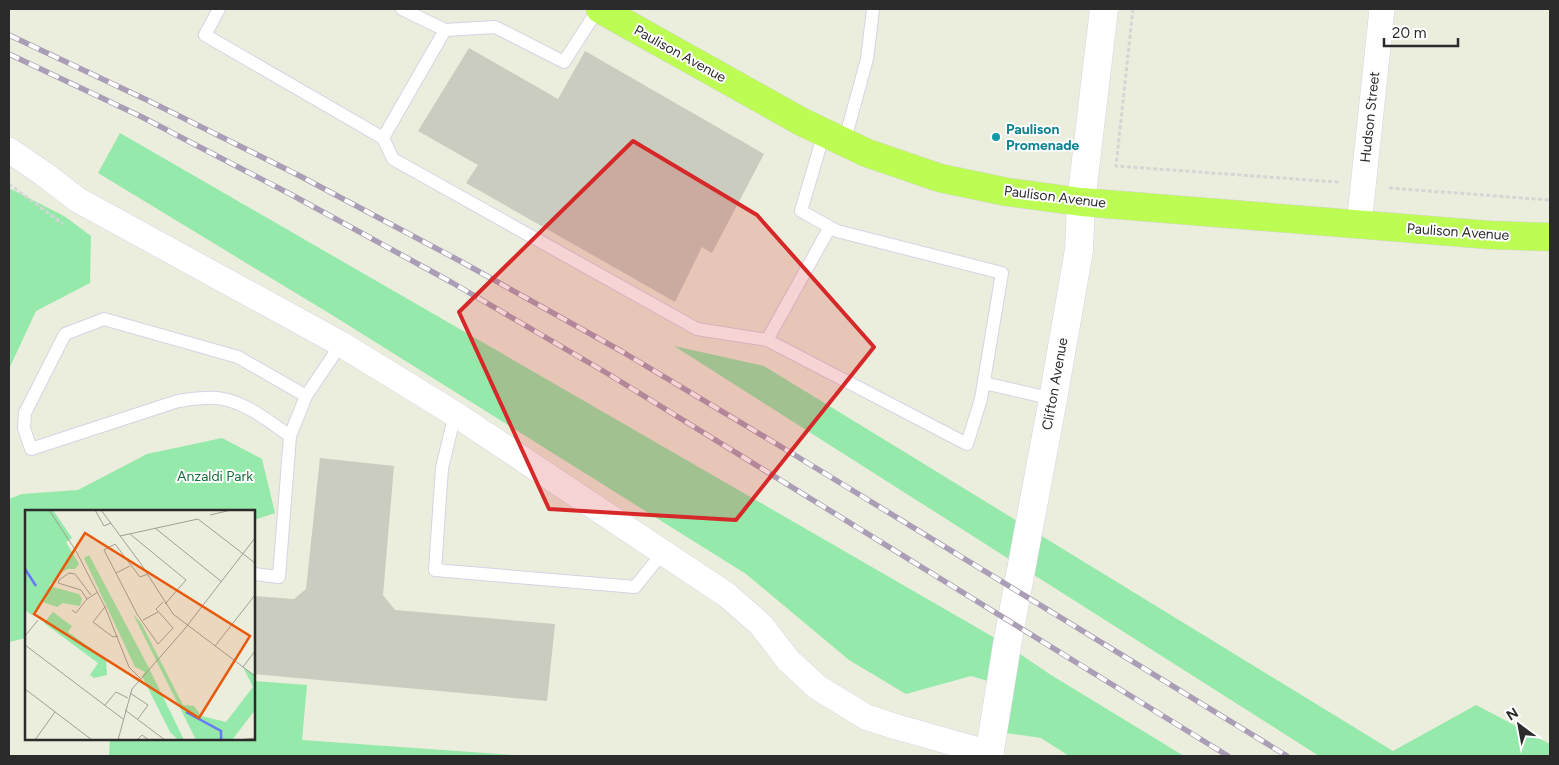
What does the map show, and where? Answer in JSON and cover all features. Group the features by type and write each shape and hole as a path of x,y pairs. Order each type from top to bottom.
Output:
{"main road":[{"name":"Paulison Avenue","path":"599,9 834,138 867,153 940,178 1008,192 1081,202 1490,235 1550,237"},
{"name":"Clifton Avenue","path":"989,754 1079,250 1081,202 1104,9"}],"street":[{"name":"Hudson Street","path":"1359,225 1382,9"},
{"path":"9,150 78,200 342,344 455,414 727,595 761,625 788,660 817,686 866,717 989,754"}],"lane":[{"path":"219,9 205,35 383,138 393,159 696,329 766,340 967,444 981,399 1002,273 837,231 801,211 867,59 873,9"},
{"path":"402,9 445,30 494,27 564,62 599,9"},
{"path":"383,138 445,30"},
{"path":"766,340 830,227"},
{"path":"290,436 246,407 218,398 178,401 30,449 24,428 25,414 65,334 104,319 238,357 306,396"},
{"path":"255,574 279,577 290,436 306,396 342,344"},
{"path":"984,382 1053,399"},
{"path":"455,414 442,468 435,570 635,587 663,552"}],"path":[{"path":"1133,9 1116,166 1337,182 1338,172"},
{"path":"1390,180 1388,189 1550,200"},
{"path":"9,184 63,224"}],"highlighted area":[{"path":"633,141 757,215 874,347 736,520 549,509 459,312"}],"green space":[{"path":"120,133 1007,645 1051,675 1184,756 1069,756 1041,738 993,731 1001,685 971,676 906,694 849,660 746,574 332,315 98,173"},
{"path":"9,188 64,216 91,236 90,283 36,311 9,369"},
{"path":"674,346 764,366 1393,751 1476,705 1550,744 1550,756 1319,756"},
{"name":"Anzaldi Park","path":"222,438 262,459 275,513 255,520 255,510 25,510 25,638 9,642 9,499 22,494 78,490 147,454"},
{"path":"255,681 307,685 302,740 528,756 109,756 110,740 255,740"}],"building":[{"path":"469,48 558,99 585,51 764,154 712,253 702,247 675,302 466,183 478,165 418,131"},
{"path":"320,458 394,466 383,595 395,610 555,624 547,701 255,674 255,596 294,599 306,589"}],"railway":[{"path":"9,35 149,101 300,176 460,261 621,351 1287,756"},
{"path":"9,54 142,117 292,195 451,282 610,375 1228,756"}],"place":[{"name":"Paulison Promenade","path":"996,137"}]}
